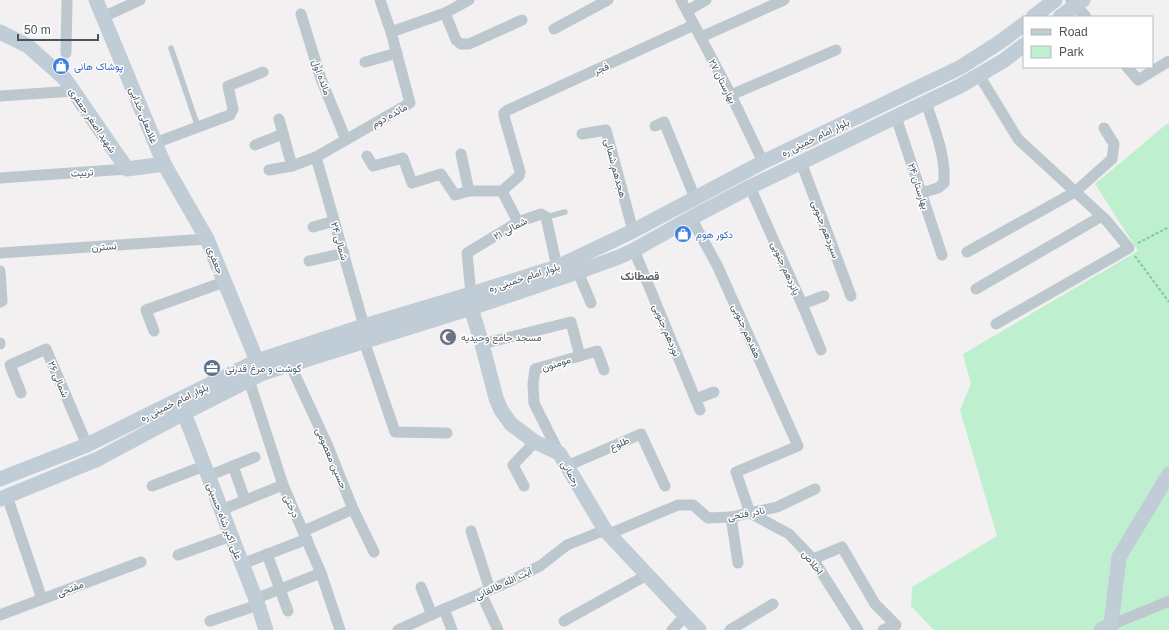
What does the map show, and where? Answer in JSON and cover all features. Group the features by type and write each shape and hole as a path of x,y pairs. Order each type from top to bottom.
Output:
{"main road":[{"name":"غلامعلی خدایی","path":"96,0 164,164"},
{"path":"1034,16 1055,0"},
{"path":"1061,16 1077,2"},
{"name":"بلوار امام خمینی ره","path":"4,498 98,459 263,373 364,341 557,267 633,230 763,162 961,67 1000,42 1023,25"},
{"name":"شهید اصغر جعفری","path":"0,32 28,46 65,79 127,169"},
{"name":"بلوار امام خمینی ره","path":"0,479 87,445 257,361 364,326 471,301 578,272 634,250 750,187 960,86 1003,61 1023,46"},
{"name":"تربیت","path":"127,169 164,164"},
{"name":"جعفری","path":"164,164 207,239 257,361"},
{"name":"رحمانی","path":"471,301 496,398 501,410 511,424 535,442 559,453 607,532 699,630"},
{"name":"علی اکبر شاه حسینی","path":"184,413 266,630"},
{"path":"1106,627 1118,557 1169,474"}],"street":[{"path":"66,53 67,0"},
{"path":"103,17 140,0"},
{"name":"مائده دوم","path":"270,170 292,166 316,157 410,103 391,32 380,0"},
{"path":"391,32 445,13 469,0"},
{"path":"554,29 608,0"},
{"name":"بهارستان ۲۷","path":"681,0 731,95 763,162"},
{"path":"687,11 706,0"},
{"path":"701,37 784,0"},
{"path":"1077,2 1085,16"},
{"path":"445,13 456,40 461,44 469,44 522,20"},
{"name":"مائده اول","path":"300,14 321,79 346,140"},
{"name":"فجر","path":"502,191 519,176 520,172 504,113 694,25"},
{"path":"731,95 836,50"},
{"path":"365,62 397,53"},
{"path":"1128,68 1138,80 1169,61"},
{"path":"155,143 230,115 233,109 228,86 263,72"},
{"path":"979,74 1018,139 1102,216 1129,248 996,324"},
{"path":"0,96 74,91"},
{"path":"921,193 938,188 944,183 945,173 943,158 926,102"},
{"name":"بهارستان ۲۴","path":"896,117 942,255"},
{"path":"279,119 292,166"},
{"path":"655,126 664,122 695,198"},
{"path":"967,252 1076,192 1112,159 1114,144 1104,128"},
{"name":"هجدهم شمالی","path":"582,134 606,130 633,230"},
{"path":"255,145 283,134"},
{"path":"461,154 469,191"},
{"path":"367,156 373,166 403,158 412,183 441,174 455,195 469,191 502,191 518,222"},
{"name":"۲۴ شمالی","path":"316,157 364,326"},
{"name":"سیزدهم جنوبی","path":"801,162 851,296"},
{"name":"تربیت","path":"0,178 127,169"},
{"name":"پانزدهم جنوبی","path":"750,187 821,350"},
{"name":"۲۱ شمالی","path":"471,301 467,253 518,222 541,214 546,217"},
{"path":"976,289 1102,216"},
{"path":"546,217 557,267"},
{"name":"هفدهم جنوبی","path":"691,218 717,265 798,446 736,472 750,513"},
{"path":"313,227 334,221"},
{"name":"نسترن","path":"0,253 207,239"},
{"name":"نوزدهم جنوبی","path":"634,250 698,404 714,392"},
{"path":"309,261 344,253"},
{"path":"0,272 2,301 0,302"},
{"path":"578,272 591,303"},
{"path":"154,331 146,310 224,282"},
{"path":"802,304 824,296"},
{"path":"482,344 571,322 580,356"},
{"path":"364,341 395,432 447,433"},
{"name":"۲۶ شمالی","path":"21,393 10,365 46,349 87,445"},
{"name":"مومنون","path":"559,453 534,403 533,384 535,369 597,351 604,370"},
{"name":"حسین معصومی","path":"290,364 327,444 353,509 374,552"},
{"name":"درختی","path":"249,380 283,485 321,573 340,630"},
{"name":"طلوع","path":"567,466 641,434 665,486"},
{"path":"524,486 513,465 535,442"},
{"path":"152,486 206,471 233,466 256,457"},
{"path":"233,466 245,500"},
{"path":"221,510 283,485"},
{"name":"نادر فتحی","path":"607,532 678,505 693,505 708,518 731,517 777,506 815,489"},
{"path":"4,498 42,599"},
{"path":"242,564 267,554 353,509"},
{"name":"اخلاص","path":"750,513 789,534 814,559 858,630"},
{"path":"731,517 738,563"},
{"path":"471,531 486,592 498,630"},
{"name":"آیت الله طالقانی","path":"398,630 486,592 540,566 567,545 607,532"},
{"path":"178,555 231,536"},
{"path":"814,559 842,547 875,604 896,625 883,630"},
{"path":"267,554 288,611"},
{"name":"مفتحی","path":"0,615 141,562"},
{"path":"210,621 256,602 280,589 321,573"},
{"path":"564,621 647,575"},
{"path":"421,587 432,615"},
{"path":"1106,627 1169,601"},
{"path":"730,630 773,604"},
{"path":"444,609 452,630"},
{"path":"672,630 685,616"}],"lane":[{"path":"171,48 198,127"},
{"path":"546,217 565,212"}],"path":[{"path":"1169,227 1129,248 1169,302"}],"green space":[{"path":"1169,122 1169,630 934,630 911,606 912,587 997,536 960,410 971,384 963,354 1138,251 1095,184"}],"place":[{"name":"پوشاک هانی","path":"61,66"},
{"name":"دکور هوم","path":"683,234"},
{"name":"مسجد جامع وحیدیه","path":"448,337"},
{"name":"گوشت و مرغ قدرتی","path":"212,368"}],"district":[{"name":"قصطانک","path":"640,276"}]}
